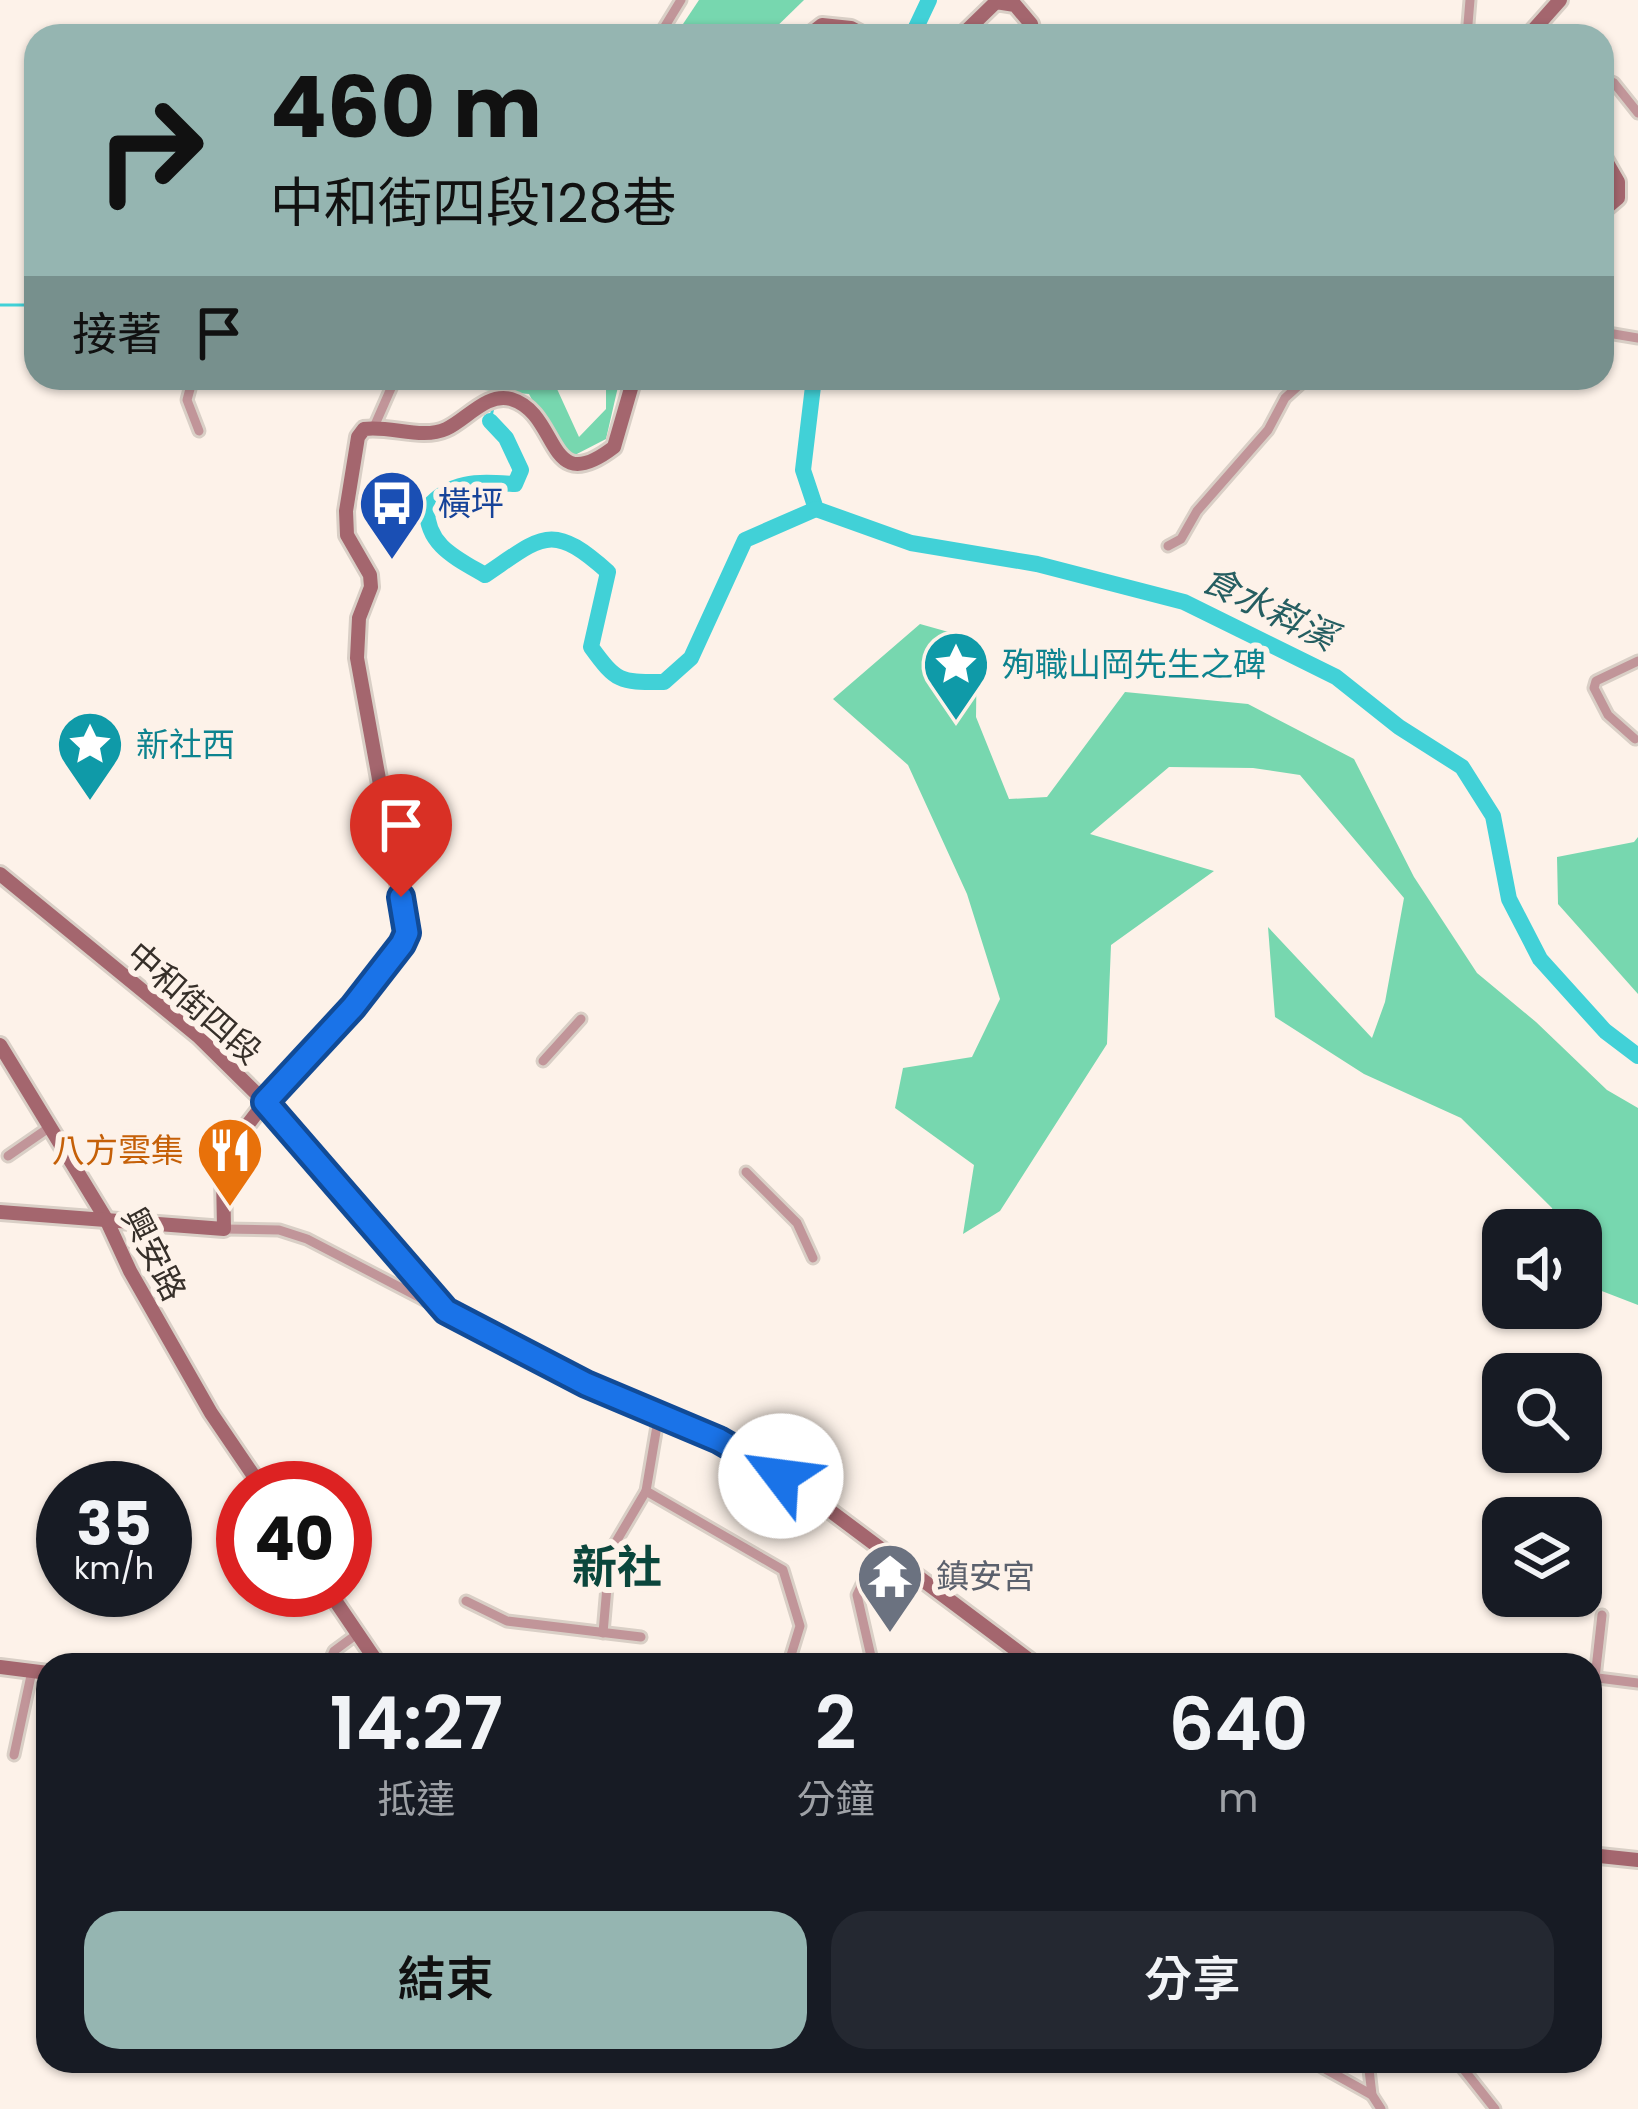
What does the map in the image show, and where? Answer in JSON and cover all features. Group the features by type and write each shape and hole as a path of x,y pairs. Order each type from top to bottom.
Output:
{"street":[{"path":"1539,24 1560,0"},
{"path":"974,24 996,1 1016,5 1031,24"},
{"path":"1614,83 1638,113"},
{"path":"190,390 187,400 200,431"},
{"path":"374,428 390,390"},
{"path":"224,1229 226,1162 236,1140 353,1007 407,933 357,658 359,618 371,587 370,575 346,535 355,446 364,429 432,434 488,402 508,398 530,410 545,427 556,454 566,462 589,463 614,447 631,390"},
{"path":"1168,546 1181,539 1197,511 1268,430 1294,390"},
{"path":"1635,739 1608,715 1594,688 1596,681 1638,661"},
{"name":"中和街四段","path":"0,874 198,1036 265,1102 446,1311 586,1384 719,1440 797,1486 1021,1653"},
{"path":"543,1061 581,1019"},
{"name":"興安路","path":"0,1045 106,1219 130,1271 211,1413 244,1461"},
{"path":"8,1156 50,1127"},
{"path":"746,1172 797,1223 813,1258"},
{"path":"0,1212 279,1230 307,1239 446,1311"},
{"path":"603,1634 610,1552 646,1491 659,1414"},
{"path":"646,1491 783,1570 800,1626 792,1653"},
{"path":"870,1653 857,1595 880,1547"},
{"path":"466,1600 507,1621 641,1637"},
{"path":"346,1617 370,1653"},
{"path":"1596,1653 1602,1617"},
{"path":"333,1653 357,1634"},
{"path":"0,1667 36,1672"},
{"path":"1602,1678 1638,1683"},
{"path":"14,1755 36,1685"},
{"path":"1602,1856 1638,1860"},
{"path":"1333,2073 1372,2095"},
{"path":"1370,2073 1372,2095 1381,2109"},
{"path":"1466,2073 1495,2109"}],"green space":[{"path":"699,0 804,0 779,24 683,24"},
{"path":"484,390 557,390 579,437 606,409 606,390 617,390 606,439 571,457 548,431 529,394"},
{"path":"920,624 977,640 976,717 1009,799 1047,797 1125,692 1248,704 1354,759 1414,877 1477,973 1607,1090 1638,1108 1638,1305 1602,1291 1602,1209 1552,1209 1461,1118 1364,1074 1275,1017 1268,927 1372,1038 1385,1002 1404,898 1300,775 1253,768 1169,767 1090,834 1214,871 1111,945 1107,1044 1000,1211 963,1234 974,1165 895,1108 903,1068 972,1057 1000,999 967,894 908,765 833,699"},
{"path":"1638,837 1638,994 1558,904 1557,857 1634,842"}],"waterway":[{"name":"食水嵙溪","path":"918,24 929,0"},
{"path":"0,305 24,305"},
{"path":"495,394 496,390"},
{"name":"食水嵙溪","path":"813,390 803,470 816,509 911,543 1037,564 1184,602 1336,677 1399,727 1462,767 1493,816 1509,899 1540,959 1605,1031 1638,1056"},
{"path":"490,421 494,403"},
{"path":"490,421 506,438 521,470 515,484 478,483 446,492 427,508 432,532 445,549 485,575 534,543 547,540 573,545 589,556 608,572 591,647 607,668 628,680 664,682 691,658 745,540 816,509"}],"place":[{"name":"橫坪","path":"392,562"},
{"name":"殉職山岡先生之碑","path":"956,723"},
{"name":"新社西","path":"90,803"},
{"name":"八方雲集","path":"230,1209"},
{"name":"鎮安宮","path":"890,1635"}],"district":[{"name":"新社","path":"617,1567"}],"route":[{"path":"401,897 407,933 402,944 353,1007 265,1102 446,1311 586,1384 719,1440 781,1476"}]}
